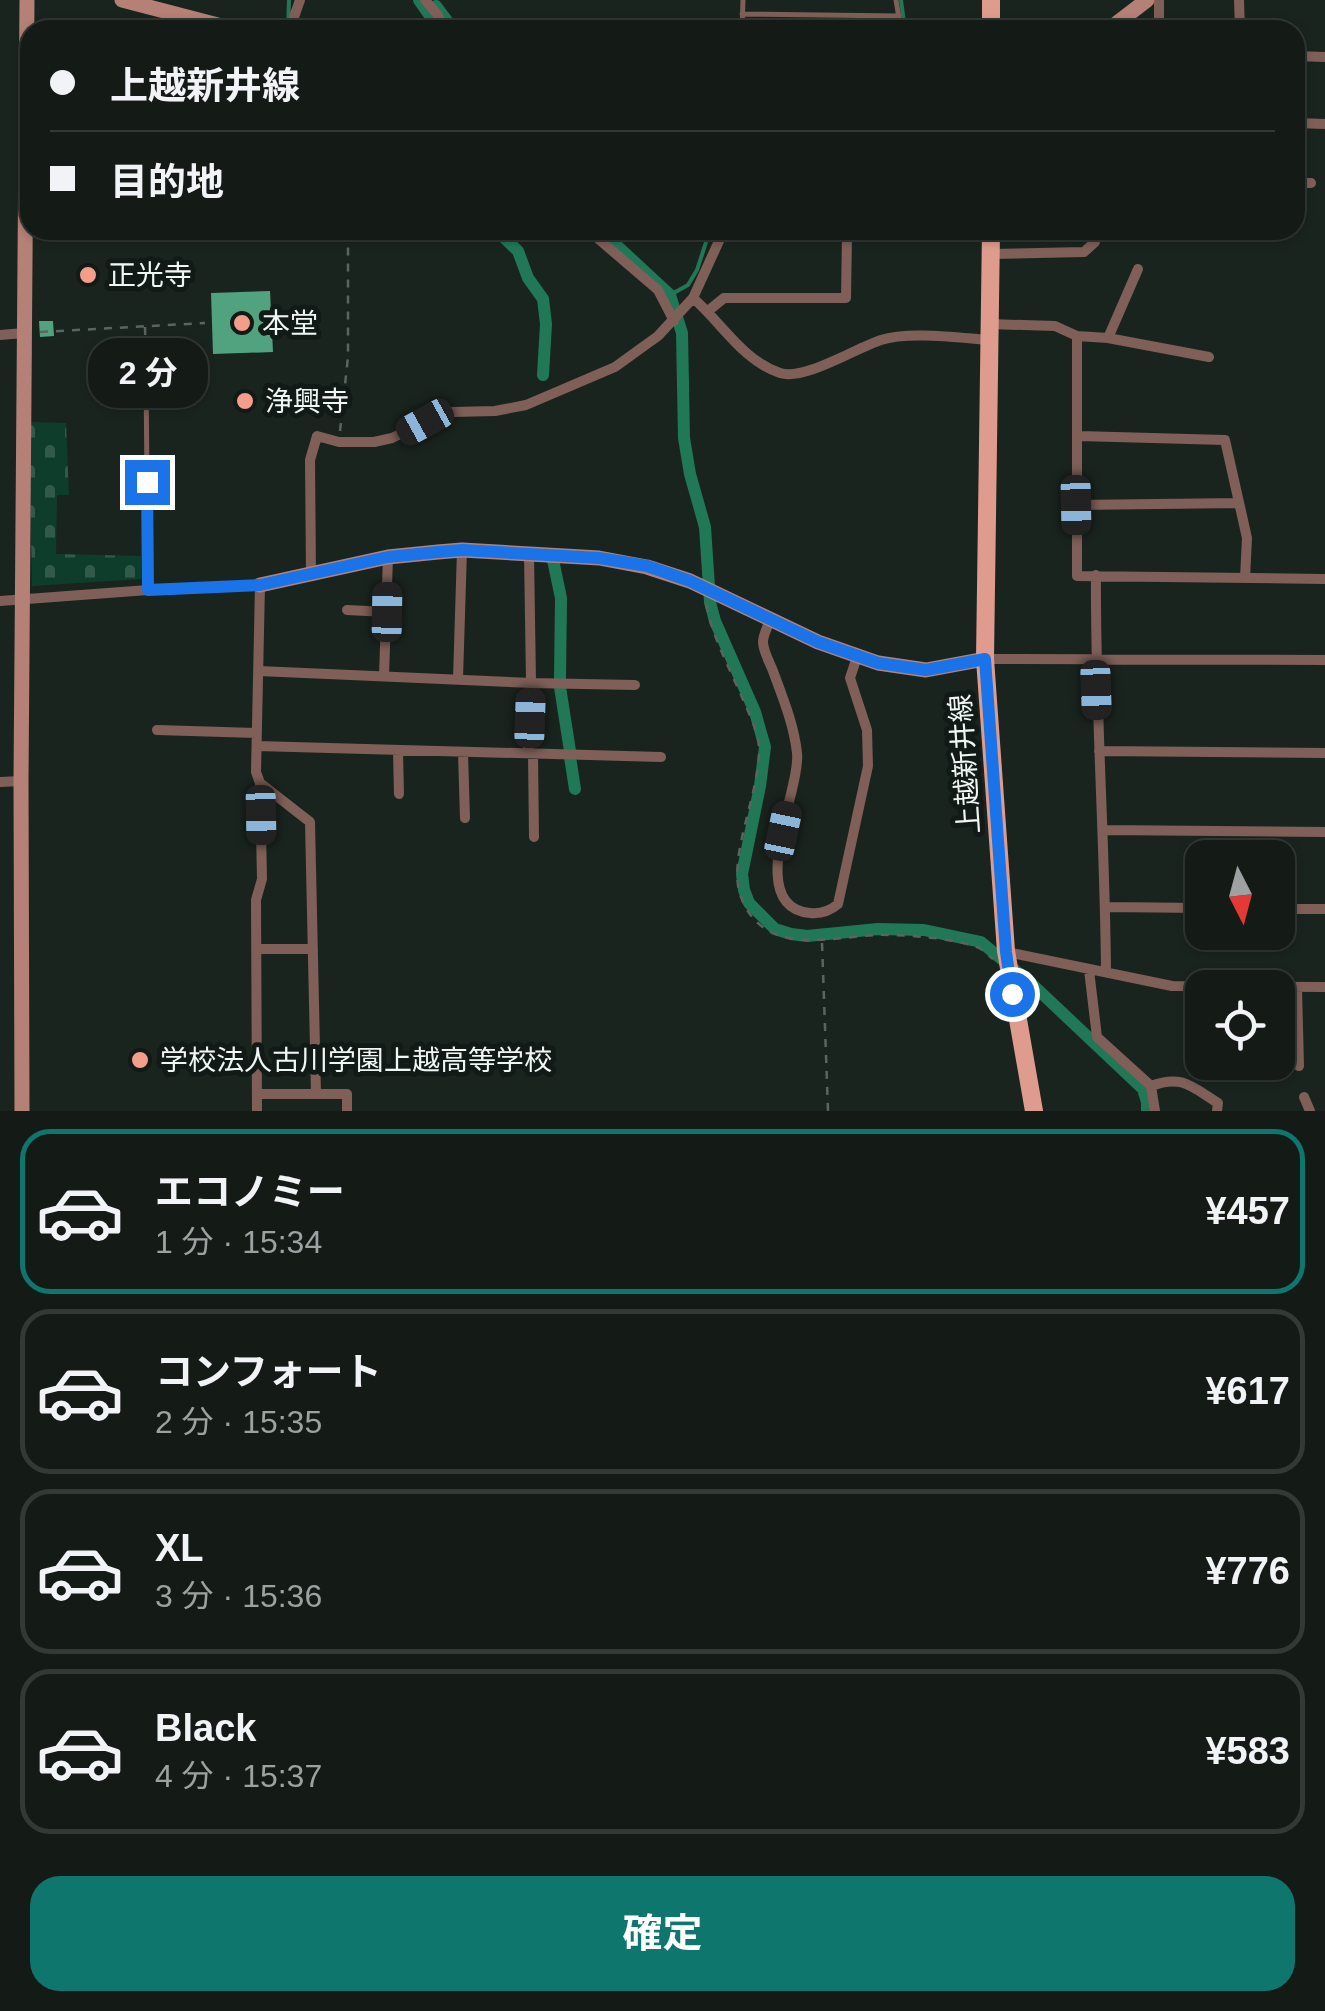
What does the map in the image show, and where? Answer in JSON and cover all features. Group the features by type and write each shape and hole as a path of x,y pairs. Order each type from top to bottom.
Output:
{"main road":[{"name":"上越新井線","path":"990,240 985,659 1006,952 1034,1111"}],"street":[{"path":"122,0 198,20"},
{"path":"425,0 440,20"},
{"path":"1121,20 1147,0"},
{"path":"1305,183 1311,183"},
{"path":"22,1111 20,782 26,240"},
{"path":"600,240 658,290 674,321"},
{"path":"312,574 310,460 317,436 339,442 392,438 436,416 526,405 614,367 674,321 692,298 719,240"},
{"path":"708,311 724,298 846,298 847,240"},
{"path":"990,254 1084,252 1095,240"},
{"path":"1108,338 1138,269"},
{"path":"692,298 744,351 785,375 805,372 887,338 1055,326 1077,336 1210,357"},
{"path":"0,334 24,334"},
{"path":"1077,336 1077,576 1325,578"},
{"path":"1078,436 1225,440 1247,538 1245,578"},
{"path":"1076,505 1239,503"},
{"path":"0,601 260,585 388,557 462,550 615,560 647,566 704,587 857,657 900,668 926,670 985,659 1325,660"},
{"path":"458,680 462,550"},
{"path":"529,554 534,836"},
{"path":"384,676 388,557"},
{"path":"1096,575 1095,660 1104,830 1106,972"},
{"path":"257,1111 256,900 262,880 260,783 256,772 260,585"},
{"path":"347,610 387,612"},
{"path":"770,620 763,643 788,713 798,762 776,870 783,894 799,910 829,911 838,904 868,766 867,730 850,678 857,657"},
{"path":"259,671 635,685"},
{"path":"157,730 257,733"},
{"path":"257,746 661,757"},
{"path":"398,751 400,794"},
{"path":"1099,751 1325,753"},
{"path":"463,753 465,818"},
{"path":"0,782 20,782"},
{"path":"260,783 310,822 316,1094"},
{"path":"1104,830 1325,832"},
{"path":"1106,907 1185,908"},
{"path":"1295,909 1325,909"},
{"path":"258,949 312,949"},
{"path":"1006,952 1172,986 1325,987"},
{"path":"1089,970 1097,1037 1151,1086 1155,1111"},
{"path":"1297,988 1299,1066"},
{"path":"1151,1086 1179,1079 1218,1103 1217,1111"},
{"path":"257,1094 346,1094 346,1111"},
{"path":"1304,1096 1310,1111"}],"lane":[{"path":"742,0 742,20"},
{"path":"896,0 900,20"},
{"path":"742,14 899,16"},
{"path":"146,375 148,590"}],"path":[{"path":"339,442 348,357 348,240"},
{"path":"24,334 204,323"},
{"path":"145,325 146,375"},
{"path":"704,587 711,626 758,736 756,782 736,884 742,902 755,919 770,932 786,938 915,936 980,948 1010,972"},
{"path":"822,940 828,1111"}],"green space":[{"path":"29,422 66,423 69,495 57,495 56,554 141,556 141,579 32,586"}],"building":[{"name":"本堂","path":"270,291 273,352 213,354 211,293"},
{"path":"39,321 53,321 54,336 40,337"}],"waterway":[{"path":"288,20 289,0"},
{"path":"419,0 433,20"},
{"path":"901,0 904,20"},
{"path":"436,6 446,20"},
{"path":"506,240 518,251 528,278 543,299 543,375"},
{"path":"611,240 670,295 682,333 684,438 705,527 710,602 755,712 765,747 742,874 749,903 775,929 791,934 924,930 981,942 1034,986 1143,1089 1147,1111"},
{"path":"670,295 688,285 707,240"},
{"path":"553,560 561,598 560,678"},
{"path":"560,687 570,751"},
{"path":"570,757 575,789"}],"place":[{"name":"正光寺","path":"88,275"},
{"name":"本堂","path":"242,323"},
{"name":"浄興寺","path":"245,401"},
{"name":"学校法人古川学園上越高等学校","path":"140,1060"}],"route":[{"path":"147,482 148,590 260,585 388,557 462,550 599,558 647,566 690,581 818,642 878,663 926,670 985,659 1012,994"}]}
